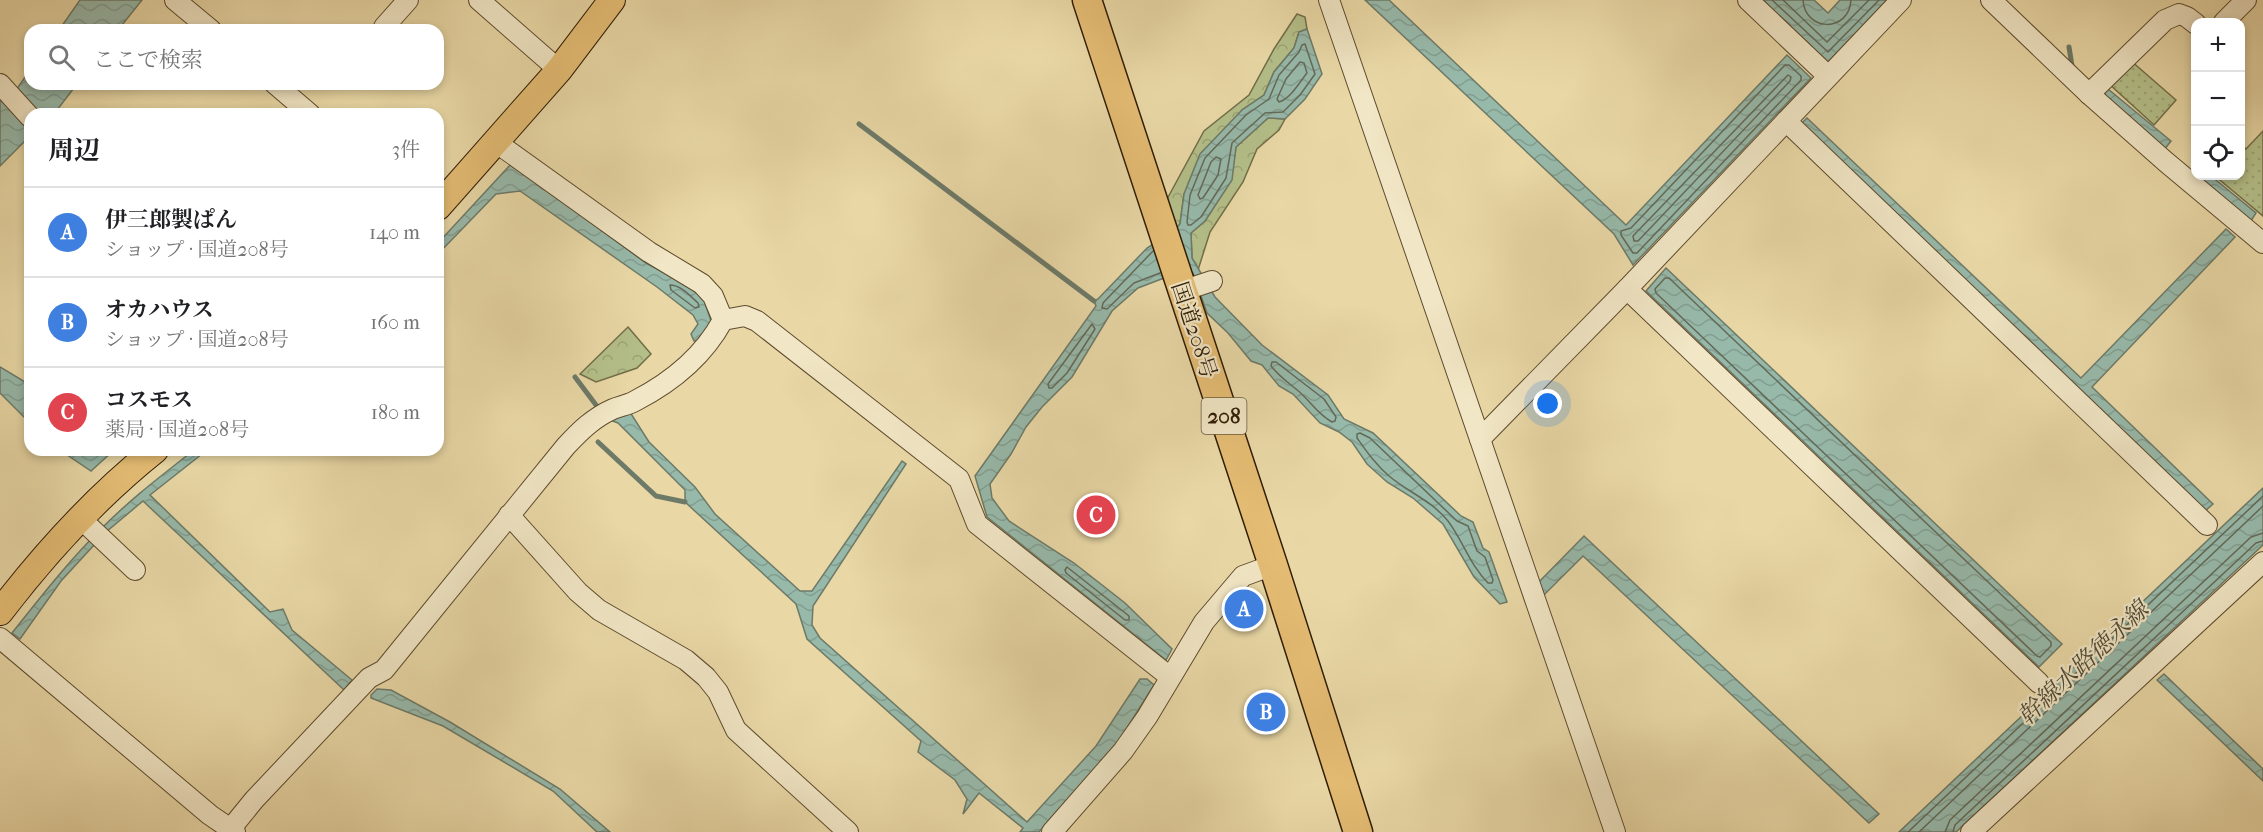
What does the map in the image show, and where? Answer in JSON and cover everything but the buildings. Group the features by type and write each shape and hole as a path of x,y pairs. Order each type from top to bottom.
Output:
{"highway":[{"name":"国道208号","path":"1087,0 1188,289 1358,832"}],"main road":[{"path":"444,200 559,70 612,0"},
{"path":"0,611 38,563 92,529 121,478 148,456"}],"street":[{"path":"175,0 204,24"},
{"path":"387,24 408,0"},
{"path":"479,0 559,70"},
{"path":"1329,0 1615,832"},
{"path":"1748,0 1828,76"},
{"path":"1480,439 1627,289 1901,0"},
{"path":"1991,0 2089,94 2166,162 2262,238"},
{"path":"2228,18 2246,0"},
{"path":"2089,94 2165,20 2179,14 2191,20"},
{"path":"282,90 303,108"},
{"path":"6,91 24,110"},
{"path":"1786,121 2207,525"},
{"path":"497,143 649,252 702,284 713,296 723,321"},
{"path":"1188,289 1212,280"},
{"path":"1627,289 2038,683"},
{"path":"0,638 231,831 254,800 369,678 384,670 509,515 588,423 634,401 673,377 711,342 723,321 745,316 757,321 959,480 977,524 1170,677"},
{"path":"509,515 579,592 599,610 686,660 706,677 718,692 736,730 848,832"},
{"path":"92,529 135,570"},
{"path":"1971,832 2263,562"},
{"path":"1052,832 1123,751 1147,717 1204,622 1243,576 1273,565"}],"green space":[{"path":"1297,14 1305,17 1307,29 1299,32 1294,48 1274,72 1264,95 1242,110 1184,194 1180,224 1175,230 1166,201 1204,131 1249,95 1274,49"},
{"path":"2130,60 2176,100 2154,125 2108,83"},
{"path":"1268,118 1285,119 1279,130 1257,149 1243,182 1210,232 1198,270 1192,258 1191,233 1205,221 1231,180 1236,147"},
{"path":"2263,131 2263,216 2220,180 2245,180 2246,149"},
{"path":"628,327 651,354 637,368 596,382 580,374"}],"water":[{"path":"80,0 142,0 123,24 63,24"},
{"path":"1365,0 1389,0 1626,225 1787,55 1811,78 1633,265 1614,234"},
{"path":"1763,0 1814,0 1828,13 1840,0 1887,0 1828,62"},
{"path":"1307,29 1322,74 1305,99 1285,119 1268,118 1236,147 1232,180 1205,221 1191,233 1192,258 1215,297 1262,345 1328,395 1344,419 1373,433 1461,516 1473,522 1483,548 1489,552 1507,602 1500,604 1474,577 1443,524 1413,498 1387,482 1367,464 1352,442 1339,432 1320,423 1293,394 1279,386 1262,365 1251,361 1228,333 1207,313 1193,273 1185,270 1138,288 1112,311 1072,377 1026,427 990,484 992,498 1009,521 1074,563 1125,603 1172,649 1166,660 987,517 975,476 1096,306 1094,301 1147,248 1175,230 1180,224 1184,194 1200,154 1242,110 1264,95 1274,72 1294,48 1299,32"},
{"path":"24,79 24,90 72,90 59,108 24,108 24,142 0,166 0,100 9,108 16,90"},
{"path":"2108,89 2171,141 2164,150 2102,97"},
{"path":"1807,118 2081,378 2226,229 2235,237 2092,387 2213,504 2205,511 1801,124"},
{"path":"511,164 646,263 689,286 704,300 711,321 704,339 694,341 691,334 698,324 693,315 520,191 496,194 444,248 444,237"},
{"path":"2201,180 2216,180 2256,213 2251,221"},
{"path":"1666,268 2062,644 2039,667 1646,291"},
{"path":"0,367 24,381 24,417 0,393"},
{"path":"628,409 649,442 695,487 715,514 800,591 812,591 902,461 906,464 813,606 812,625 820,638 1027,822 1096,746 1140,679 1147,679 1154,685 1118,742 1039,832 1020,832 1023,828 979,793 963,814 967,799 955,780 918,752 921,741 807,639 796,604 685,502 685,490 618,423 607,419"},
{"path":"69,456 107,456 91,471"},
{"path":"186,456 199,456 150,495 270,612 283,609 292,630 352,680 344,690 143,501 106,532 61,581 20,639 12,633 65,568 99,531"},
{"name":"幹線水路徳永線","path":"2263,488 2263,545 1956,832 1899,832"},
{"path":"1584,536 1879,814 1869,823 1583,556 1543,596 1538,583"},
{"path":"2164,674 2263,769 2263,781 2157,680"},
{"path":"377,689 391,690 450,722 560,789 610,832 597,832 553,791 443,726 371,698"}],"waterway":[{"path":"2069,47 2074,68"},
{"path":"859,124 1094,301"},
{"path":"575,377 596,405"},
{"path":"598,442 656,496 685,502"}],"place":[{"name":"コスモス","path":"1096,515"},
{"name":"伊三郎製ぱん","path":"1244,609"},
{"name":"オカハウス","path":"1266,712"}]}
